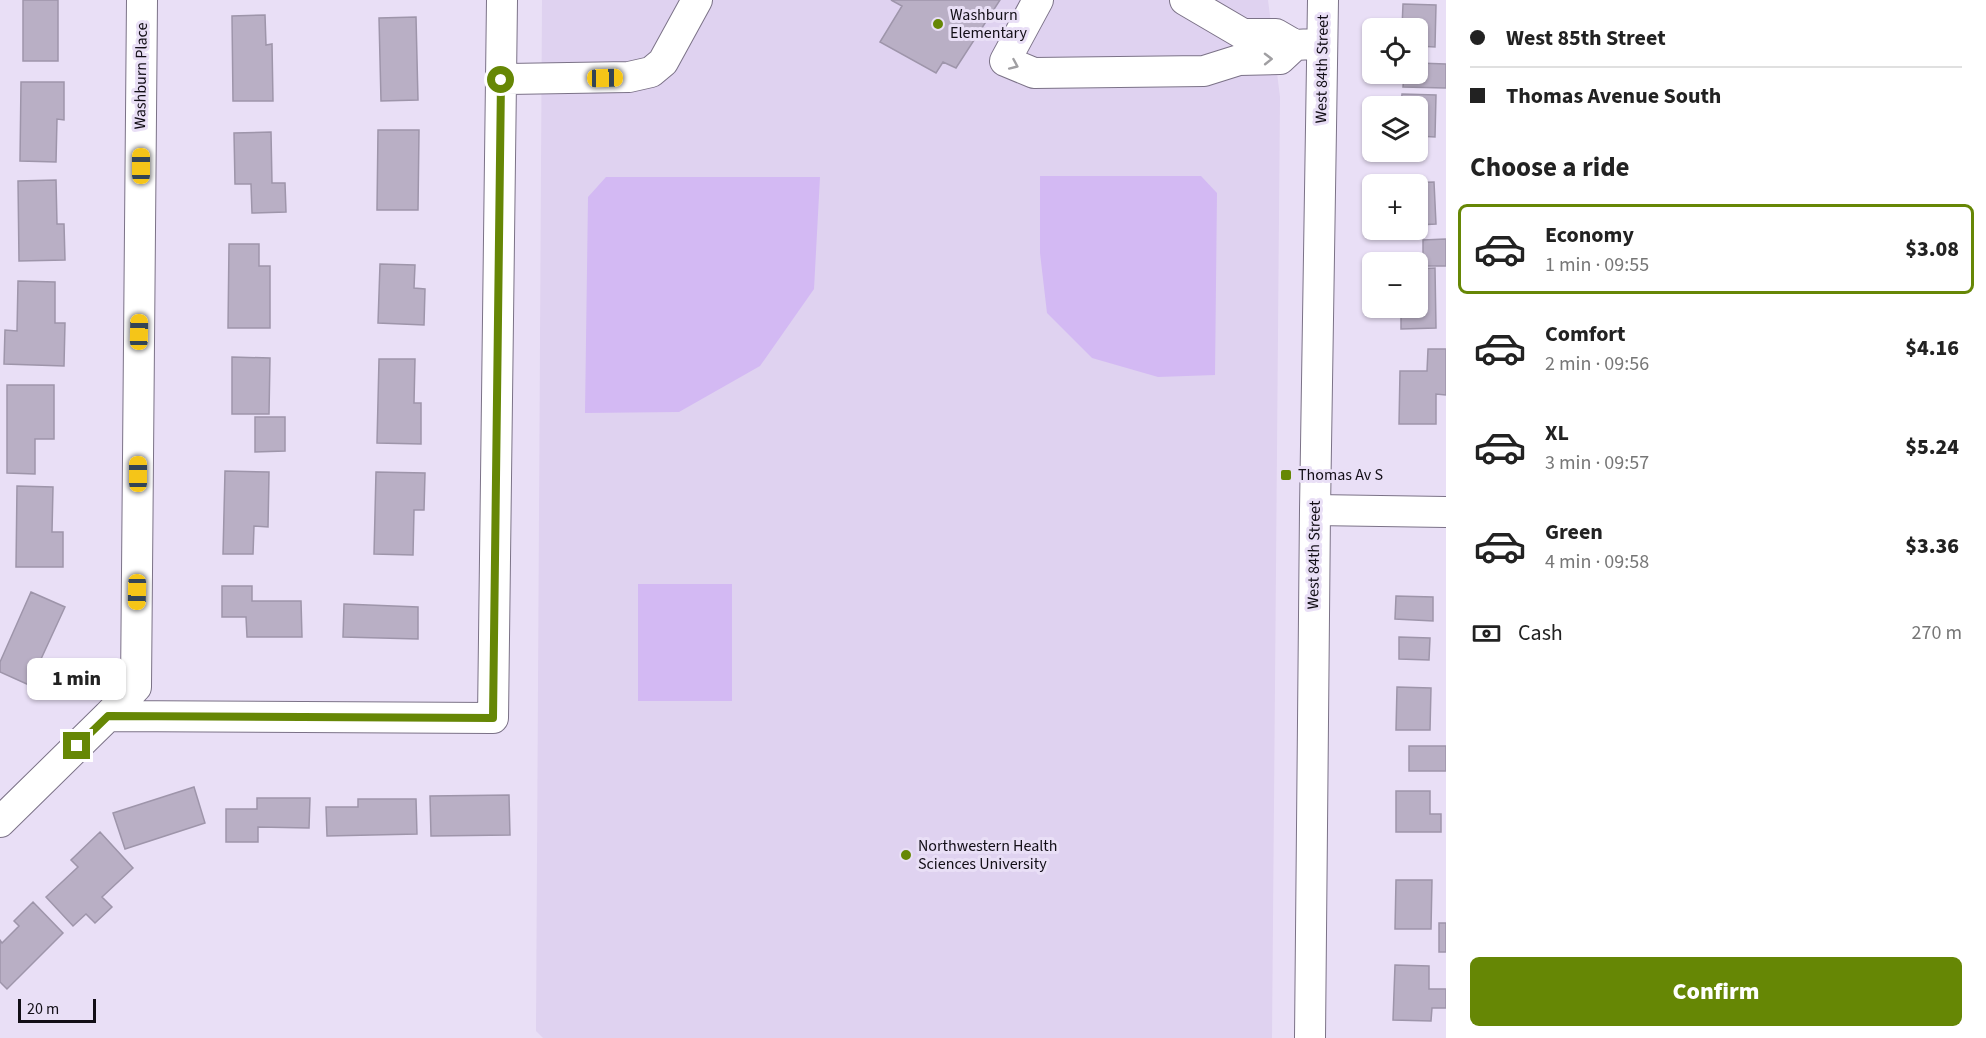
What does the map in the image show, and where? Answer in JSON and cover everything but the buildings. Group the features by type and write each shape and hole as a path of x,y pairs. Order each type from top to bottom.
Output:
{"street":[{"name":"Washburn Place","path":"0,822 136,687 142,0"},
{"path":"108,716 493,718 502,0"},
{"path":"501,80 629,77 651,72 663,62 698,0"},
{"path":"1038,0 1005,61 1034,73 1214,69 1228,62 1280,59 1309,45"},
{"path":"1185,0 1243,34 1276,34 1309,45"},
{"name":"West 84th Street","path":"1310,1038 1315,510 1309,45 1323,0"},
{"path":"1227,25 1228,62"},
{"path":"1315,510 1446,512"}],"shaded area":[{"path":"542,0 1268,0 1280,97 1272,1038 543,1038 536,1031"},
{"path":"1040,176 1201,176 1217,193 1215,375 1158,377 1092,358 1047,313 1040,253"},
{"path":"606,177 820,177 814,289 760,366 679,412 585,413 588,197"},
{"path":"638,584 732,584 732,701 638,701"}],"place":[{"name":"Washburn Elementary","path":"938,24"},
{"name":"Thomas Av S","path":"1286,475"},
{"name":"Northwestern Health Sciences University","path":"906,855"}],"route":[{"path":"77,746 108,716 493,718 501,80"}]}
